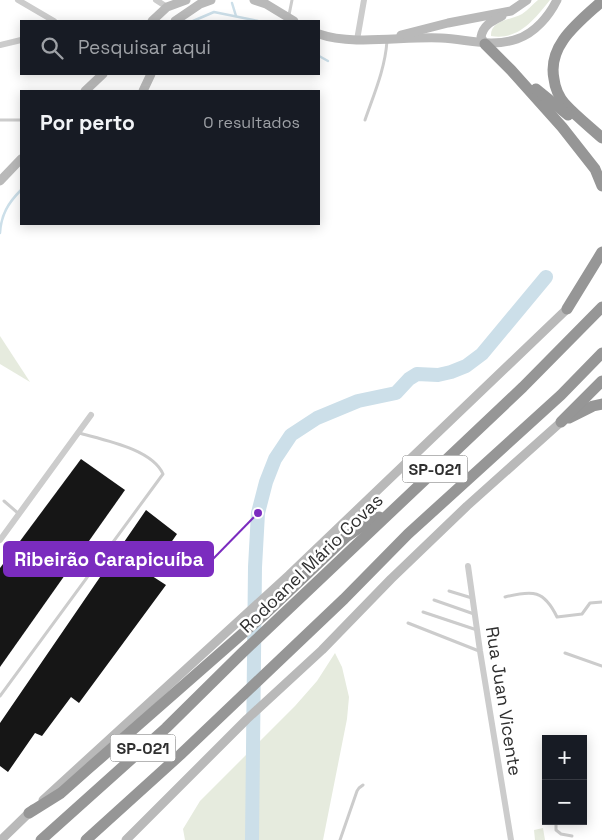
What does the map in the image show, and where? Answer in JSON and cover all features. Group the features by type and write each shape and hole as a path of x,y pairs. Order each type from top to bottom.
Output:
{"highway":[{"path":"602,1 562,40 555,54 552,72 555,87 564,102 602,140"},
{"path":"485,44 562,127 595,169 602,186"},
{"path":"511,70 602,140"},
{"path":"567,309 602,252"},
{"path":"567,309 602,267"},
{"name":"Rodoanel Mário Covas","path":"41,840 166,728 266,629 523,387 602,307"},
{"name":"SP-021","path":"86,840 344,599 408,534 561,395 602,353"},
{"path":"561,422 602,381"},
{"path":"561,422 593,406 602,404"},
{"path":"29,813 61,793 266,613 346,538 368,522 388,514"}],"main road":[{"path":"153,20 167,6 186,0"},
{"path":"176,20 200,4 210,0"},
{"path":"254,0 266,4 292,20"},
{"path":"485,44 481,37 483,28 491,21 527,0"},
{"path":"320,34 340,39 358,40 446,38 485,44 504,43 529,34 553,8 557,0"},
{"path":"387,38 448,23 511,11"},
{"path":"86,90 101,75"},
{"path":"143,90 149,77"},
{"path":"0,183 20,160"},
{"path":"0,183 20,168"},
{"path":"1,840 296,568 567,309"},
{"path":"126,840 247,719 322,650 391,579 467,506 561,422"}],"street":[{"path":"18,0 52,20"},
{"path":"156,0 167,6"},
{"path":"358,40 364,0"},
{"path":"0,45 20,40"},
{"path":"0,540 90,415"},
{"name":"Rua Juan Vicente","path":"468,566 474,614 512,840"}],"lane":[{"path":"292,0 292,20"},
{"path":"365,120 380,78 386,53 387,38"},
{"path":"0,120 20,120"},
{"path":"0,696 163,474 160,466 149,458 132,450 78,433"},
{"path":"4,501 19,514"},
{"path":"449,591 472,598"},
{"path":"505,597 537,594 544,597 557,617 582,614 590,603 602,602"},
{"path":"434,600 474,614"},
{"path":"423,612 477,630"},
{"path":"408,623 480,651"},
{"path":"565,653 602,666"},
{"path":"340,840 357,792 364,785"},
{"path":"556,825 556,830 561,834 572,836"}],"shaded area":[{"path":"538,0 550,0 525,27 510,35 501,37 491,36 494,27 502,21 522,14"},
{"path":"0,336 30,382 0,364"},
{"path":"335,653 342,667 349,697 347,719 323,840 185,840 183,829 200,801 295,706 317,681"},
{"path":"543,828 545,840 535,840 534,830"}],"building":[{"path":"81,459 125,490 0,667 0,568"},
{"path":"146,510 177,534 149,574 166,585 79,703 71,697 42,736 35,733 8,772 0,766 0,723"}],"waterway":[{"path":"232,3 236,16"},
{"path":"195,20 214,12 253,20"},
{"path":"320,57 328,61"},
{"path":"0,233 6,210 20,191"},
{"path":"252,840 255,567 258,513 266,482 275,459 291,435 317,418 358,401 396,393 409,379 417,374 438,375 466,366 482,354 546,277"}],"place":[{"name":"Ribeirão Carapicuíba","path":"258,513"}]}
